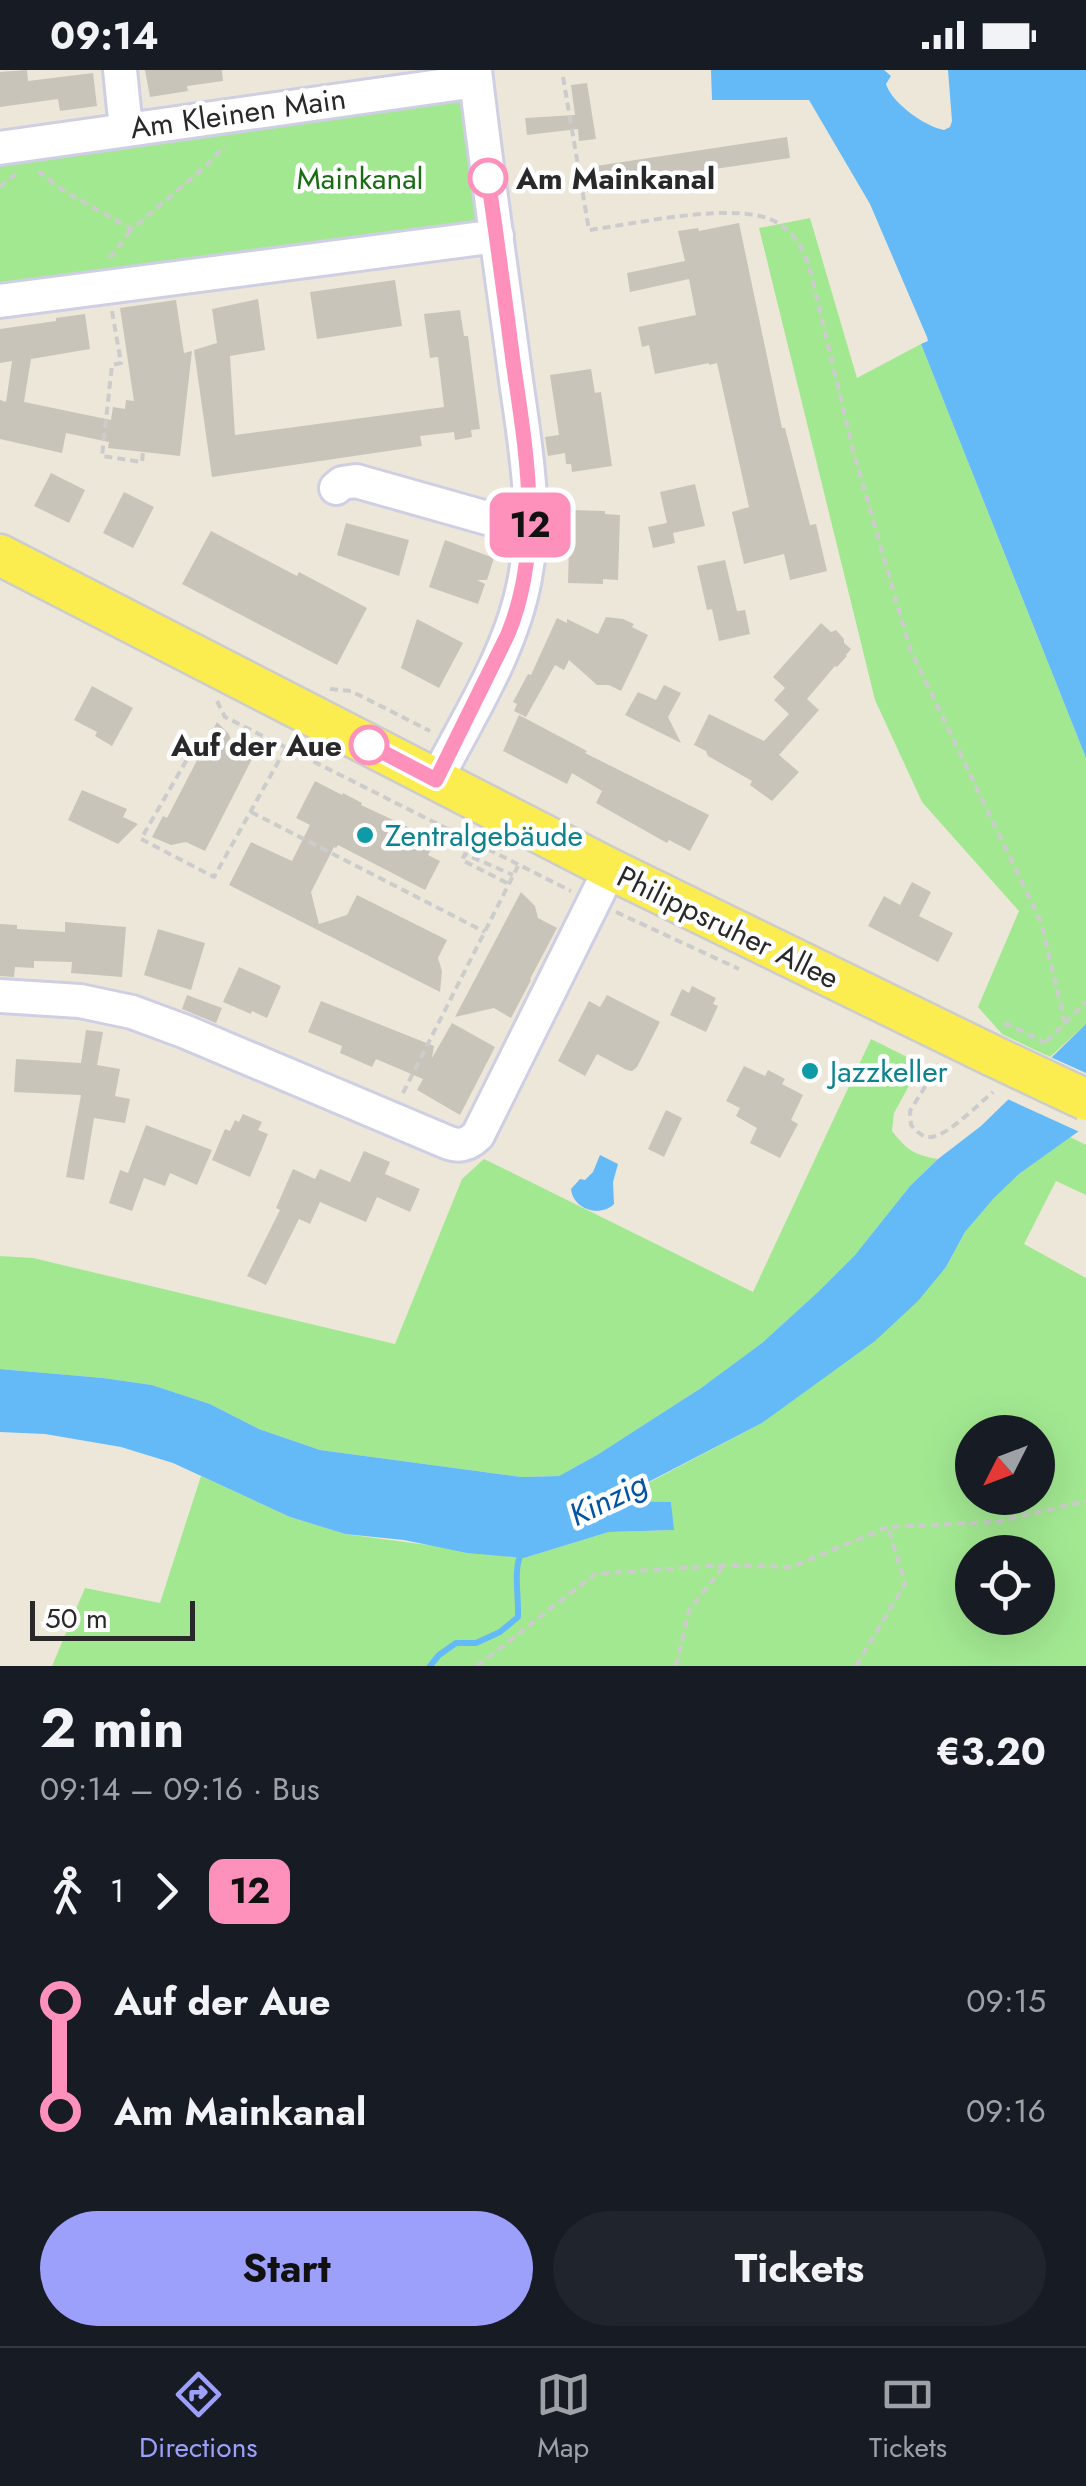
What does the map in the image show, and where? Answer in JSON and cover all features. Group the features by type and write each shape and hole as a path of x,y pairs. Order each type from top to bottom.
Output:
{"main road":[{"name":"Philippsruher Allee","path":"0,554 436,780 601,886 956,1038 993,1075 1086,1100"}],"street":[{"path":"120,70 126,129"},
{"path":"436,780 516,616 526,576 530,525 526,458 475,75"},
{"name":"Am Kleinen Main","path":"6,163 126,129 475,75"},
{"path":"0,300 497,236"},
{"path":"336,488 356,480 487,518 530,525"},
{"path":"0,996 80,1001 132,1012 456,1146 471,1142 478,1135 601,886"}],"path":[{"path":"563,77 589,230 738,212 775,221 801,245 853,450 910,649 1042,922 1065,1023"},
{"path":"42,175 132,229 206,166 253,111"},
{"path":"0,187 6,163"},
{"path":"108,287 121,362 112,366 102,456 142,462 143,452"},
{"path":"118,348 126,346"},
{"path":"218,702 225,718 518,866 601,886 749,974"},
{"path":"193,749 140,839 214,878 286,748"},
{"path":"251,812 485,932"},
{"path":"509,884 462,860 465,854 513,875"},
{"path":"390,1118 518,866"},
{"path":"1045,1043 1086,1002"},
{"path":"956,1038 910,1110 912,1125 924,1136 943,1133 993,1075"},
{"path":"477,1666 594,1574 724,1566 791,1567 888,1527 996,1522 1086,1501"},
{"path":"856,1666 905,1584 888,1527"},
{"path":"676,1666 689,1611 724,1566"}],"green space":[{"name":"Mainkanal","path":"460,96 477,231 0,294 0,161"},
{"path":"810,218 857,378 921,344 1086,758 1086,1024 1050,1057 1002,1034 978,1007 1019,911 922,802 875,700 759,228"},
{"path":"871,1039 921,1064 894,1113 892,1131 912,1151 938,1159 910,1186 855,1255 762,1343 701,1388 559,1476 522,1477 320,1450 259,1429 210,1404 152,1385 0,1369 0,1256 33,1258 395,1344 462,1179 484,1159 753,1292"},
{"path":"1070,1137 1086,1145 1086,1195 1056,1181 1024,1244 1086,1278 1086,1666 52,1666 85,1588 160,1603 201,1476 290,1517 345,1534 524,1558 609,1532 673,1530 671,1502 632,1501 629,1493 762,1423 806,1390 946,1267 965,1232 992,1199"}],"water":[{"path":"711,70 884,70 891,76 886,84 889,91 902,106 927,124 944,130 952,121 948,70 1086,70 1086,758 921,344 928,341 927,337 870,204 809,100 712,100"},
{"name":"Kinzig","path":"1086,1024 1086,1126 1019,1174 993,1199 965,1232 946,1267 918,1301 875,1341 762,1423 629,1492 632,1501 671,1502 674,1530 609,1532 524,1558 467,1553 404,1540 345,1534 290,1517 173,1463 121,1447 45,1434 0,1432 0,1369 152,1385 210,1404 259,1429 320,1450 522,1477 559,1476 701,1388 762,1343 855,1255 910,1186 981,1126"},
{"path":"600,1155 618,1164 613,1182 614,1204 595,1211 577,1202 571,1189 593,1172"}],"pier":[{"path":"1046,1055 1086,1073 1084,1134 1003,1097"}],"building":[{"path":"27,70 28,81 93,73 97,106 60,111 58,99 0,107 0,72"},
{"path":"145,70 222,70 223,81 150,97"},
{"path":"587,83 596,139 579,141 578,129 527,135 525,118 575,115 571,85"},
{"path":"787,137 790,158 599,186 596,166"},
{"path":"739,223 782,428 810,525 816,524 827,571 790,580 784,554 744,564 732,512 749,507 717,363 655,374 649,345 642,347 638,327 696,315 689,279 630,292 627,273 685,261 678,231"},
{"path":"395,280 402,326 317,339 310,292"},
{"path":"258,299 265,350 230,356 235,435 444,407 438,357 430,358 424,314 460,310 464,336 468,336 480,429 471,430 472,437 455,440 454,432 420,436 422,446 212,477 194,350 217,343 212,309"},
{"path":"176,300 184,353 192,351 180,456 108,448 109,442 66,433 62,453 0,439 0,400 6,402 12,361 0,363 0,329 85,314 90,349 31,359 24,402 111,420 113,407 125,409 126,400 134,401 120,308"},
{"path":"591,369 595,393 601,392 612,466 572,472 565,453 548,456 545,437 559,435 550,375"},
{"path":"51,473 85,490 69,523 34,506"},
{"path":"695,484 705,526 673,533 675,543 653,548 648,527 667,523 660,492"},
{"path":"124,492 154,507 133,548 103,533"},
{"path":"570,510 620,515 618,580 603,579 603,584 568,583"},
{"path":"346,523 409,540 399,576 337,555"},
{"path":"211,531 367,608 337,665 182,584"},
{"path":"445,540 494,558 487,580 477,580 485,584 478,604 429,587"},
{"path":"725,560 737,611 745,610 750,634 719,641 697,566"},
{"path":"606,617 623,619 648,635 621,691 597,685 569,660 564,670 555,665 526,717 514,711 517,704 513,702 528,674 531,675 557,618 598,634"},
{"path":"417,619 463,643 439,688 401,668"},
{"path":"821,623 831,632 836,630 851,649 807,699 819,710 779,755 799,772 772,801 750,785 752,781 694,745 709,714 764,741 789,714 774,700 785,688 773,677"},
{"path":"664,685 681,693 668,717 681,743 625,715 638,692 656,700"},
{"path":"92,686 133,708 112,746 95,736 97,732 74,720"},
{"path":"519,715 709,815 690,851 669,840 667,843 596,803 602,791 572,773 567,784 503,751"},
{"path":"217,722 229,734 233,747 253,757 205,851 186,842 171,845 152,837 163,816 167,818"},
{"path":"315,781 421,833 419,836 434,844 428,855 440,861 425,890 338,845 311,892 319,924 347,915 357,895 447,940 438,958 442,971 440,992 229,885 251,842 292,861 310,825 296,818"},
{"path":"82,790 127,809 123,817 138,824 118,844 68,820"},
{"path":"912,882 931,892 919,916 953,933 938,962 868,926 884,896 900,905"},
{"path":"521,892 535,906 538,918 557,928 511,1018 494,1008 455,1017"},
{"path":"65,922 126,927 122,977 71,973 72,962 34,961 34,968 15,967 14,977 0,976 0,924 65,932"},
{"path":"158,929 205,943 191,990 144,975"},
{"path":"239,967 281,986 267,1018 223,1002"},
{"path":"692,986 716,998 713,1004 718,1006 706,1032 670,1015 682,989 689,993"},
{"path":"187,995 222,1008 216,1023 182,1009"},
{"path":"607,995 660,1022 632,1071 597,1054 585,1076 558,1061 589,1001 600,1007"},
{"path":"321,1001 434,1046 432,1058 452,1023 495,1047 460,1115 417,1090 423,1079 376,1059 372,1067 340,1053 342,1046 308,1032"},
{"path":"86,1030 103,1032 97,1065 120,1069 115,1096 130,1099 125,1123 94,1118 84,1180 66,1177 81,1095 14,1092 16,1059 81,1063"},
{"path":"744,1066 765,1076 768,1070 785,1079 782,1084 803,1095 791,1120 798,1124 780,1158 750,1143 757,1128 736,1116 740,1108 726,1101"},
{"path":"666,1110 682,1118 664,1157 648,1149"},
{"path":"243,1114 262,1122 258,1130 268,1134 250,1177 212,1160 225,1129 230,1131"},
{"path":"146,1125 212,1150 197,1185 170,1173 165,1186 144,1178 132,1211 109,1203 120,1170 128,1173"},
{"path":"364,1151 390,1162 385,1174 420,1189 410,1212 377,1197 366,1222 320,1202 310,1224 299,1219 266,1285 247,1276 280,1210 276,1208 293,1169 315,1179 320,1169 350,1182"}],"waterway":[{"path":"430,1666 456,1643 476,1643 500,1632 518,1617 521,1554"}],"bus line":[{"name":"12","path":"369,745 436,780 516,616 526,576 530,525 526,458 488,178"}],"place":[{"name":"Am Mainkanal","path":"488,178"},
{"name":"Auf der Aue","path":"369,745"},
{"name":"Zentralgebäude","path":"365,835"},
{"name":"Jazzkeller","path":"810,1071"}]}
